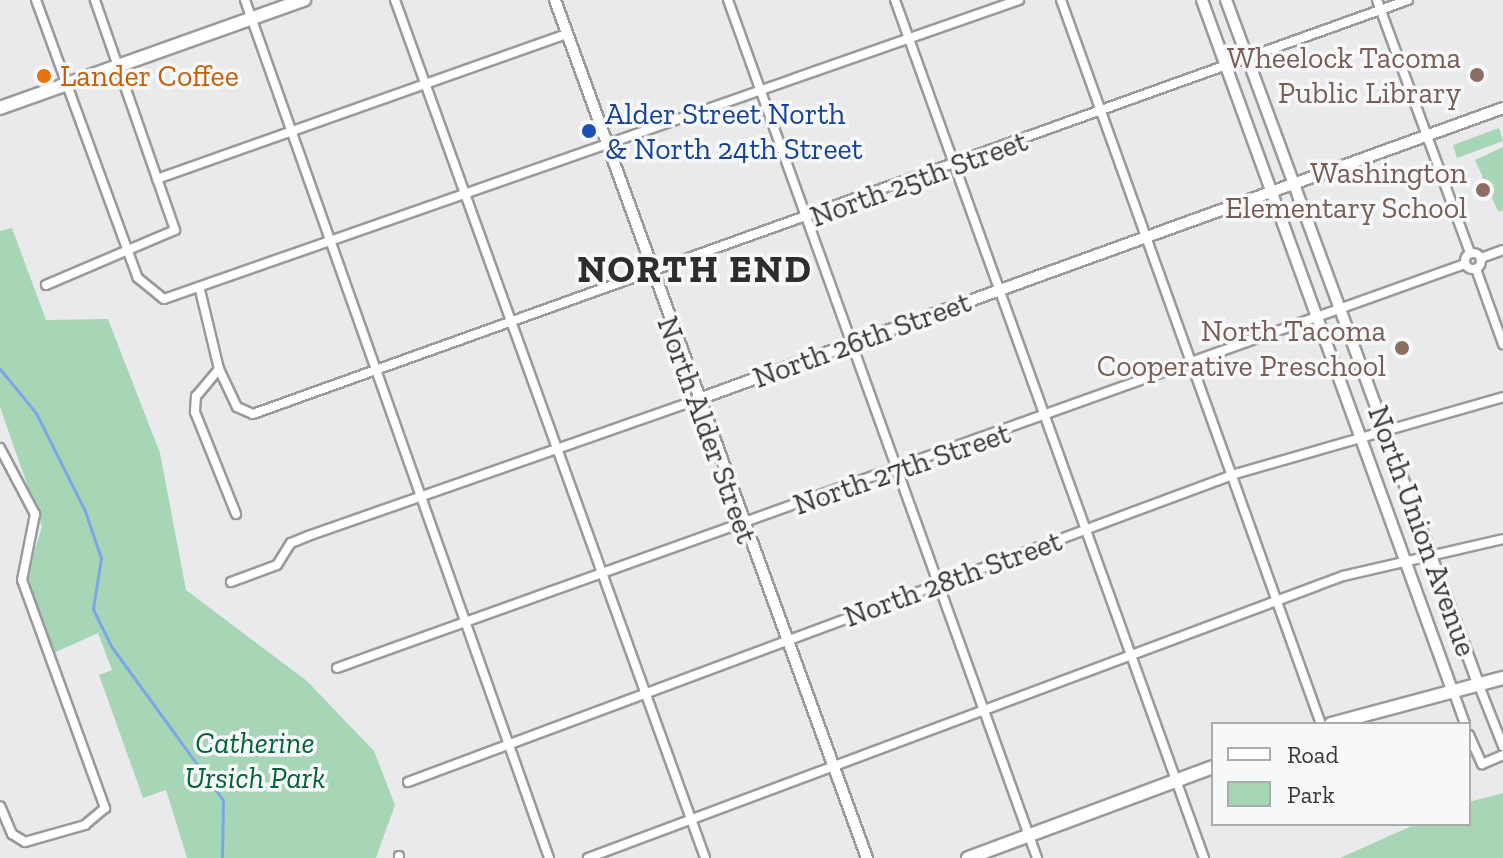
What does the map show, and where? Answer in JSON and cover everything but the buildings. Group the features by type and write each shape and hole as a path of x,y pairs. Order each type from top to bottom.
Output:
{"main road":[{"path":"0,108 304,0"},
{"path":"1337,722 1451,687 1503,678"},
{"path":"968,858 1211,768"}],"street":[{"path":"36,0 127,253 138,278 159,296 200,290 1019,0"},
{"path":"46,285 175,230 121,66 95,0"},
{"path":"245,0 418,497 549,858"},
{"path":"395,0 508,325 705,858"},
{"name":"North Alder Street","path":"555,0 650,275 867,858"},
{"path":"728,0 1037,858"},
{"path":"895,0 1204,858"},
{"path":"1061,0 1235,474 1320,722"},
{"name":"North Union Avenue","path":"1202,0 1464,722"},
{"name":"North Union Avenue","path":"1226,0 1428,554 1503,746"},
{"path":"1377,0 1470,253 1465,264 1476,269"},
{"name":"North 25th Street","path":"219,369 247,414 650,275 1408,0"},
{"path":"157,179 567,34"},
{"name":"North 26th Street","path":"231,582 277,565 296,540 1148,239 1503,108"},
{"path":"1470,253 1481,258 1503,250"},
{"path":"1481,258 1476,269 1503,344"},
{"name":"North 27th Street","path":"337,668 1045,419 1465,264"},
{"path":"200,290 219,369 198,392 195,412 236,514"},
{"name":"North 28th Street","path":"408,782 1235,474 1361,433 1385,432 1503,397"},
{"path":"0,448 35,514 22,580 105,808 96,820 54,836 15,838 0,806"},
{"path":"588,858 1277,601 1405,557 1428,554 1449,557 1503,539"},
{"path":"1471,739 1482,764 1503,755"}],"green space":[{"path":"1499,128 1503,141 1457,158 1453,145"},
{"path":"1503,147 1503,211 1498,211 1475,160"},
{"name":"Catherine Ursich Park","path":"12,228 46,320 108,319 160,453 186,590 307,681 374,751 395,805 376,858 187,858 166,790 143,798 99,675 112,670 98,633 49,655 23,586 42,527 0,407 0,231"},
{"path":"1503,793 1503,858 1340,858 1412,826 1471,826 1471,801"}],"waterway":[{"path":"0,369 36,413 85,511 101,558 93,609 111,646 223,800 222,858"}],"place":[{"name":"Wheelock Tacoma Public Library","path":"1477,75"},
{"name":"Lander Coffee","path":"44,76"},
{"name":"Alder Street North & North 24th Street","path":"589,131"},
{"name":"Washington Elementary School","path":"1483,190"},
{"name":"North Tacoma Cooperative Preschool","path":"1402,348"}],"district":[{"name":"NORTH END","path":"695,270"}]}
